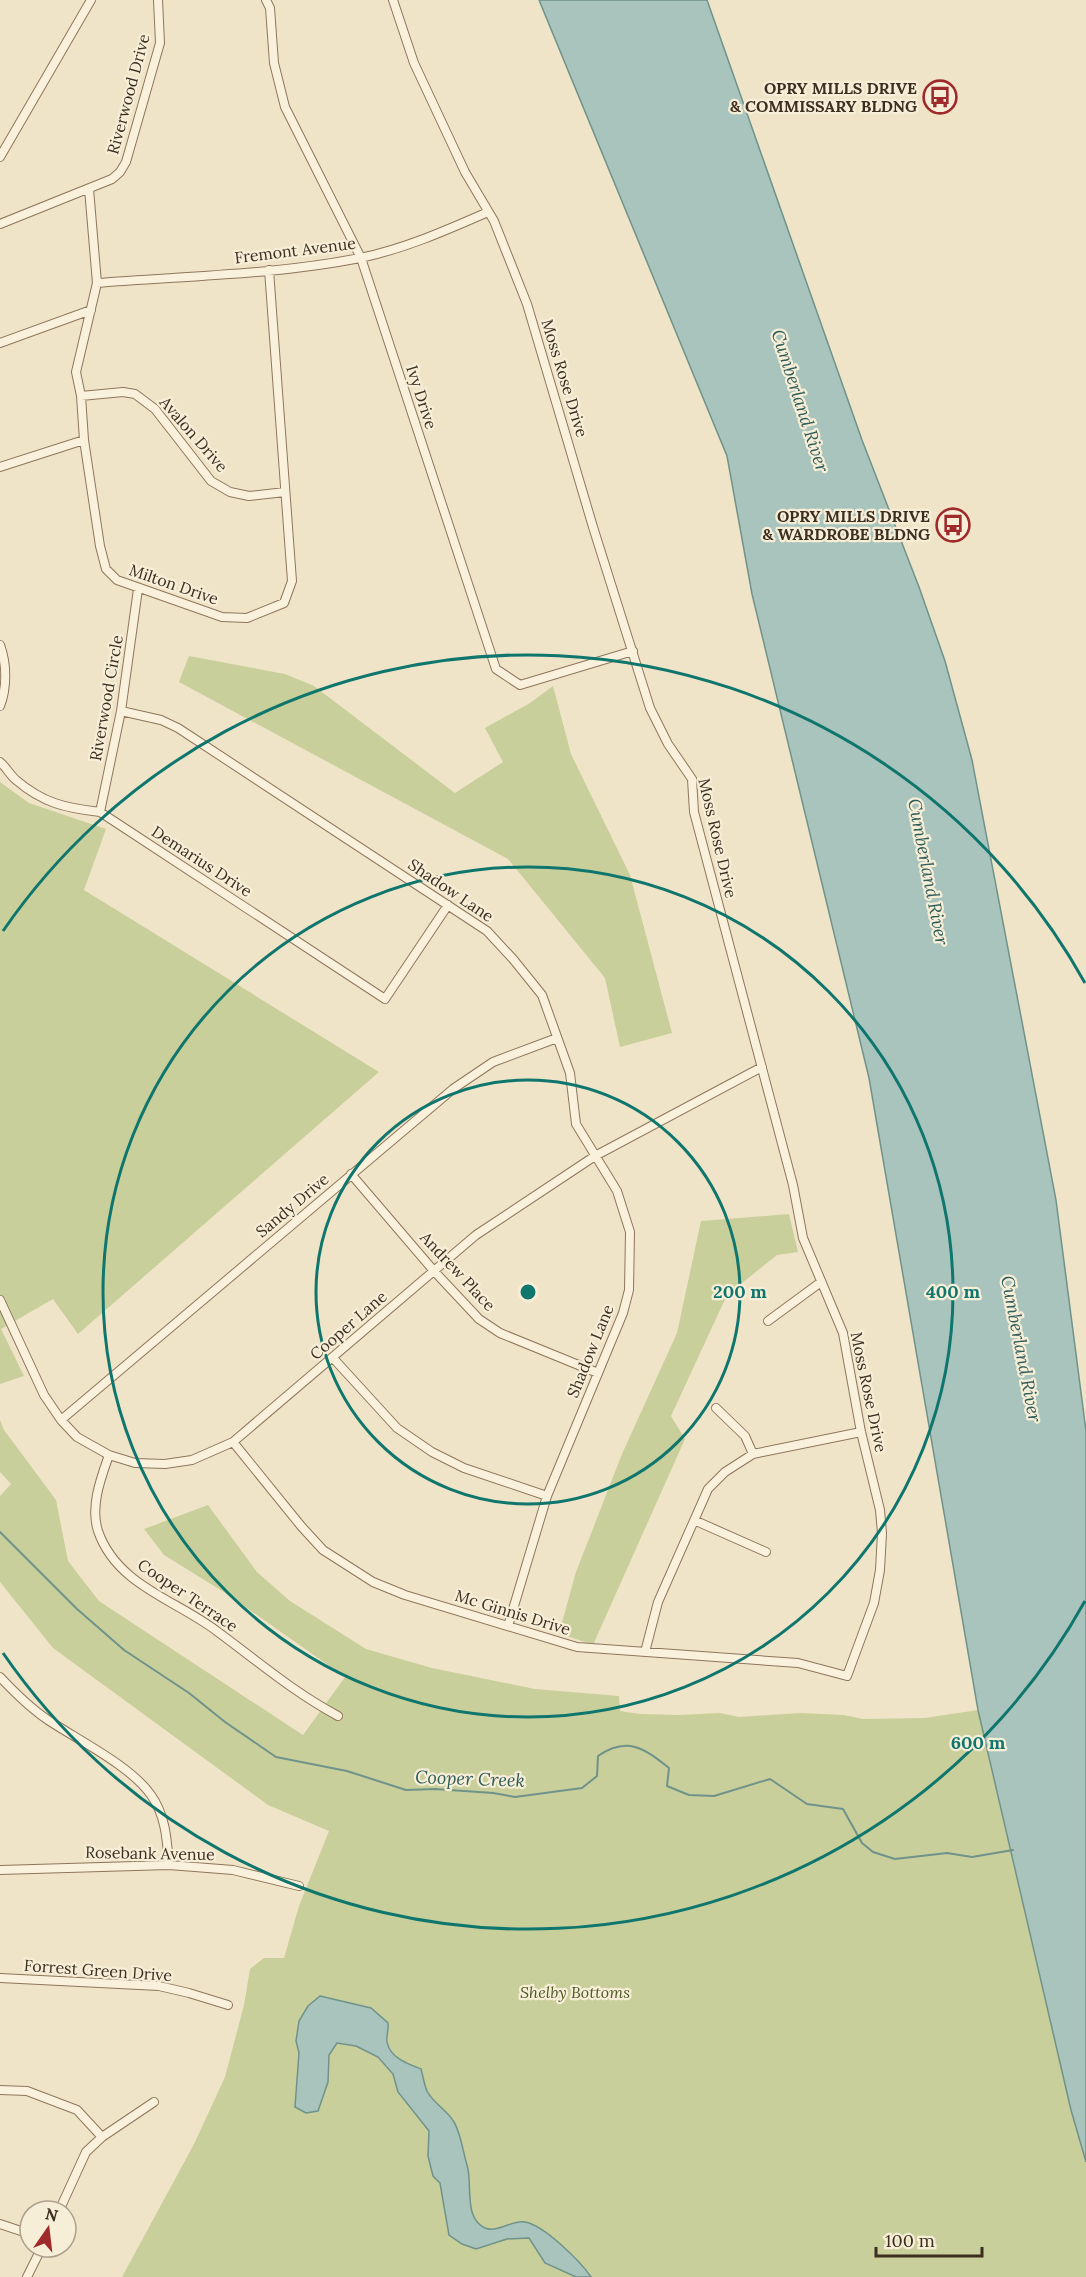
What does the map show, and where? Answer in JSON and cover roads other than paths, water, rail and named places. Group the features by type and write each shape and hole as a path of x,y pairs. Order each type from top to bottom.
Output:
{"street":[{"path":"0,157 91,0"},
{"name":"Riverwood Drive","path":"0,224 89,189 112,179 120,172 126,162 160,43 158,0"},
{"name":"Ivy Drive","path":"266,0 270,8 274,63 285,107 361,258 496,669 520,685 633,651"},
{"name":"Moss Rose Drive","path":"393,0 414,63 465,172 488,212 513,266 527,304 593,527 650,708 668,744 692,779 694,812 793,1185 803,1238 843,1333 861,1432 880,1510 882,1533 881,1561 874,1603 847,1676"},
{"name":"Milton Drive","path":"89,189 97,283 76,372 100,546 106,569 117,580 138,589 222,616 247,618 284,603 292,582 269,270"},
{"name":"Fremont Avenue","path":"97,283 269,270 361,258 421,240 488,212"},
{"path":"0,343 91,310"},
{"name":"Avalon Drive","path":"81,396 123,392 135,394 155,409 211,481 230,492 249,496 285,492"},
{"path":"0,467 84,440"},
{"name":"Riverwood Circle","path":"100,813 121,711 138,589"},
{"path":"0,645 6,674 0,706"},
{"name":"Shadow Lane","path":"121,711 161,720 178,728 487,931 542,994 570,1073 576,1124 617,1191 630,1232 629,1290 623,1313 547,1496 508,1626"},
{"name":"Demarius Drive","path":"0,762 14,778 40,798 68,808 100,813 385,999 448,905"},
{"name":"Sandy Drive","path":"61,1420 453,1089 493,1062 557,1038"},
{"name":"Cooper Lane","path":"0,1300 44,1395 76,1437 109,1455 135,1463 165,1464 192,1460 233,1442 476,1235 595,1156 762,1067"},
{"name":"Andrew Place","path":"351,1174 434,1271 479,1318 500,1333 598,1372"},
{"path":"768,1322 821,1282"},
{"path":"333,1358 397,1428 432,1452 464,1468 547,1496"},
{"path":"716,1408 745,1436 753,1454"},
{"path":"645,1652 658,1602 696,1521 708,1489 725,1472 753,1454 861,1432"},
{"name":"Mc Ginnis Drive","path":"233,1442 323,1550 373,1582 405,1595 577,1647 798,1663 847,1676"},
{"name":"Cooper Terrace","path":"109,1455 96,1501 98,1530 123,1569 139,1584 217,1630 285,1684 338,1716"},
{"path":"696,1521 766,1552"},
{"path":"0,1677 18,1696 46,1718 136,1779 152,1796 165,1827 169,1865"},
{"name":"Rosebank Avenue","path":"0,1870 169,1865 233,1870 298,1886"},
{"name":"Forrest Green Drive","path":"0,1978 159,1986 228,2005"},
{"path":"0,2090 27,2091 77,2110 102,2137"},
{"path":"64,2199 86,2152 102,2137 154,2102"},
{"path":"0,2224 18,2230"},
{"path":"27,2277 36,2259"}],"water":[{"name":"Cumberland River","path":"539,0 707,0 862,440 945,661 972,760 1056,1200 1086,1431 1086,2162 1071,2110 978,1710 869,1078 752,594 727,456"},
{"path":"320,1996 371,2008 388,2023 387,2042 392,2052 400,2060 421,2069 427,2091 451,2118 458,2132 469,2173 471,2209 478,2223 490,2229 520,2222 533,2225 561,2245 591,2277 576,2277 545,2263 529,2238 507,2239 476,2249 462,2244 449,2235 440,2183 433,2176 428,2156 429,2131 398,2092 393,2074 378,2057 356,2046 337,2043 329,2055 328,2082 318,2111 306,2113 295,2107 299,2053 296,2041 299,2021 308,2006"}],"waterway":[{"name":"Cooper Creek","path":"0,1532 77,1609 124,1650 189,1693 225,1722 276,1757 347,1771 406,1790 435,1789 515,1797 582,1788 597,1776 598,1756 618,1747 635,1747 669,1768 667,1786 689,1795 714,1796 770,1779 807,1804 843,1809 862,1843 873,1852 895,1859 947,1853 972,1857 1013,1850"}],"place":[{"name":"OPRY MILLS DRIVE & COMMISSARY BLDNG","path":"940,97"},
{"name":"OPRY MILLS DRIVE & WARDROBE BLDNG","path":"953,525"}],"park label":[{"name":"Shelby Bottoms","path":"575,1992"}]}
